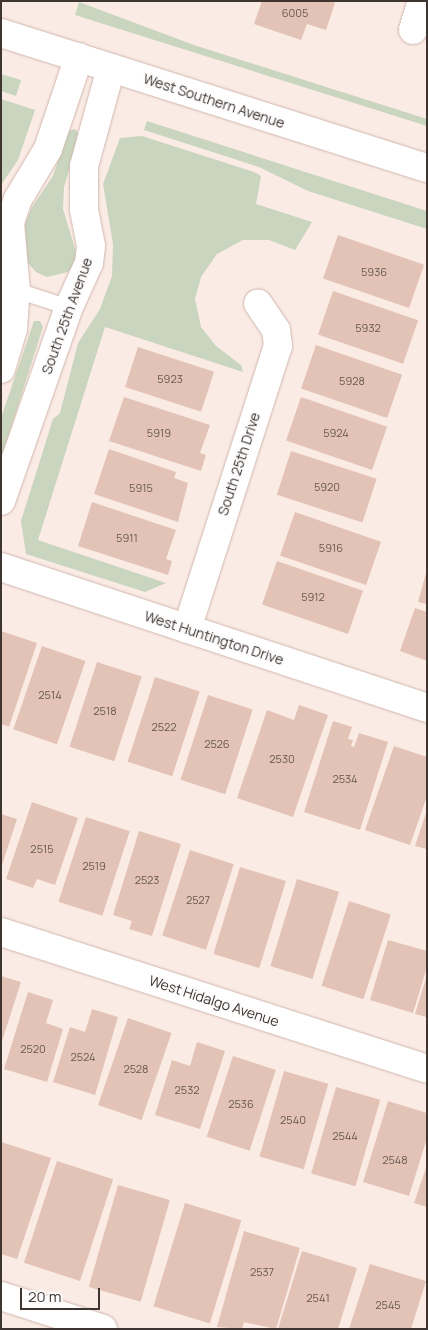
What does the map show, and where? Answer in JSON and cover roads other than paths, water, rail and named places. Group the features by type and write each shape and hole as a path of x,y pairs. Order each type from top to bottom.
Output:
{"street":[{"path":"413,30 422,1"},
{"name":"West Southern Avenue","path":"1,33 427,168"},
{"path":"1,369 13,330 16,290 10,237 14,210 48,149 79,58"},
{"name":"South 25th Avenue","path":"1,501 69,307 89,263 91,246 84,209 84,166 111,68"},
{"name":"South 25th Drive","path":"186,629 278,346 276,330 258,303"},
{"name":"West Huntington Drive","path":"1,568 427,708"},
{"name":"West Hidalgo Avenue","path":"1,932 427,1069"},
{"path":"1,1296 103,1329"}],"lane":[{"path":"16,290 69,307"}]}
